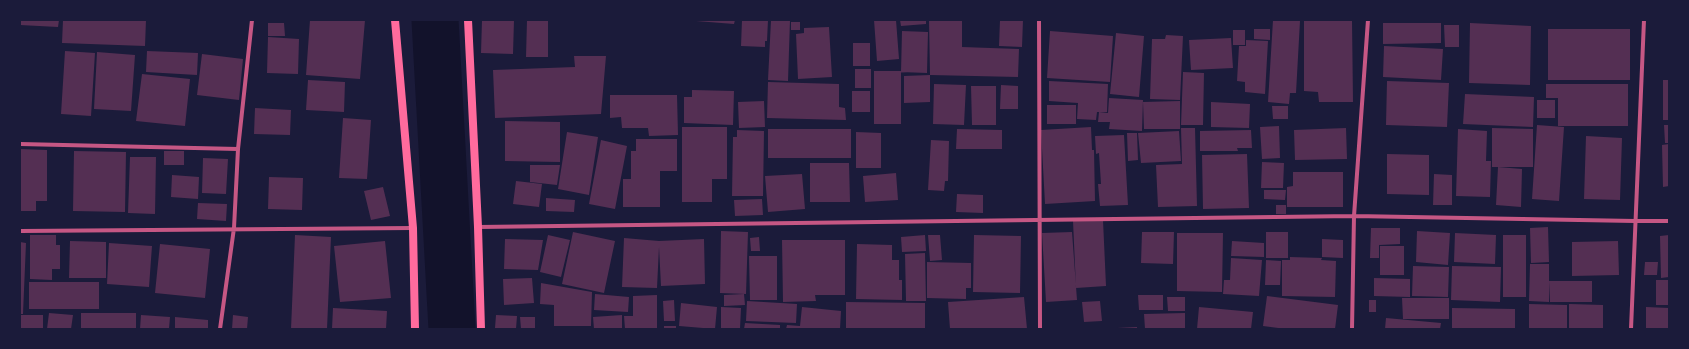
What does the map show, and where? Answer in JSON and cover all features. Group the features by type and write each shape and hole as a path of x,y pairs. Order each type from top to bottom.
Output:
{"main road":[{"path":"396,20 413,228 415,329"},
{"path":"468,20 478,227 481,329"}],"street":[{"path":"220,329 234,228 238,149 252,20"},
{"path":"1039,20 1040,329"},
{"path":"1352,329 1354,216 1368,20"},
{"path":"1631,329 1644,20"},
{"path":"20,144 238,149"},
{"path":"478,227 1354,216 1635,222 1669,221"},
{"path":"20,231 234,228 413,228"}],"building":[{"path":"20,20 59,20 58,27 20,25"},
{"path":"63,20 146,20 145,46 62,43"},
{"path":"310,20 365,20 360,79 306,75"},
{"path":"482,20 514,20 513,54 481,53"},
{"path":"527,20 548,20 548,57 526,57"},
{"path":"696,20 735,20 734,24"},
{"path":"742,20 768,20 767,41 765,41 765,47 741,46"},
{"path":"771,20 790,20 788,81 768,80"},
{"path":"874,20 896,20 899,59 877,61"},
{"path":"900,20 926,20 926,24 901,26"},
{"path":"929,20 962,20 962,47 1019,49 1018,77 930,75"},
{"path":"1000,20 1023,20 1022,47 999,46"},
{"path":"1273,20 1300,21 1296,93 1290,93 1289,104 1268,102"},
{"path":"1304,20 1352,20 1353,102 1319,102 1318,92 1304,91"},
{"path":"791,22 800,22 800,30 791,30"},
{"path":"268,23 284,23 285,36 268,36"},
{"path":"1383,23 1441,23 1441,43 1383,44"},
{"path":"1470,23 1531,26 1530,85 1469,83"},
{"path":"1444,25 1459,25 1459,47 1445,47"},
{"path":"829,27 832,77 798,79 796,34 804,33 804,28"},
{"path":"1254,29 1270,29 1270,40 1254,39"},
{"path":"1548,29 1630,29 1630,80 1548,80"},
{"path":"1233,30 1245,30 1245,45 1233,45"},
{"path":"902,31 928,32 927,73 901,72"},
{"path":"1050,31 1113,36 1110,82 1047,78"},
{"path":"1116,33 1144,36 1139,97 1110,94"},
{"path":"1166,35 1183,36 1180,100 1150,99 1152,39 1165,39"},
{"path":"268,37 299,39 298,74 267,73"},
{"path":"1231,38 1233,68 1191,70 1189,40"},
{"path":"1246,40 1268,41 1265,94 1245,92 1245,82 1237,81 1239,46 1246,46"},
{"path":"853,43 870,43 870,66 853,66"},
{"path":"1384,46 1443,49 1441,80 1383,77"},
{"path":"65,51 95,53 91,116 61,114"},
{"path":"147,51 198,53 197,75 146,72"},
{"path":"97,52 135,55 131,111 94,109"},
{"path":"202,54 243,59 239,100 197,95"},
{"path":"574,56 606,56 601,114 495,118 493,70 575,67"},
{"path":"855,69 871,69 871,88 855,88"},
{"path":"874,71 901,71 901,124 874,124"},
{"path":"1183,72 1204,73 1203,125 1181,125"},
{"path":"142,74 190,79 185,126 136,121"},
{"path":"930,75 930,102 904,103 904,76"},
{"path":"308,80 345,82 344,112 306,110"},
{"path":"1663,80 1669,80 1669,120 1663,120"},
{"path":"1049,81 1108,84 1107,112 1097,112 1096,120 1077,119 1078,103 1049,101"},
{"path":"1387,81 1449,83 1447,127 1386,125"},
{"path":"768,82 839,84 839,107 845,108 846,120 767,118"},
{"path":"934,84 966,85 964,125 933,124"},
{"path":"1546,84 1628,84 1628,126 1558,126 1558,98 1546,98"},
{"path":"1001,85 1018,86 1018,109 1000,109"},
{"path":"971,86 996,86 996,125 972,125"},
{"path":"692,90 734,91 733,125 684,123 684,97 692,97"},
{"path":"852,91 870,91 870,112 852,112"},
{"path":"1465,94 1534,97 1533,127 1463,124"},
{"path":"610,95 677,95 678,135 649,136 648,128 622,128 621,117 610,118"},
{"path":"1109,98 1143,100 1142,131 1109,129 1110,122 1098,122 1099,112 1108,113"},
{"path":"1537,100 1555,100 1555,118 1537,118"},
{"path":"764,101 765,127 739,128 738,102"},
{"path":"1180,101 1180,129 1144,129 1143,102"},
{"path":"1211,102 1250,104 1249,128 1211,127"},
{"path":"1047,105 1076,105 1076,124 1047,124"},
{"path":"1272,106 1288,106 1288,119 1273,119"},
{"path":"255,108 291,110 290,135 254,134"},
{"path":"343,118 371,120 367,179 339,178"},
{"path":"505,121 560,122 560,162 505,161"},
{"path":"1537,125 1564,127 1559,201 1532,199"},
{"path":"1664,125 1669,125 1669,143 1665,143"},
{"path":"1279,126 1280,158 1262,159 1260,127"},
{"path":"682,127 727,127 727,179 712,179 712,202 682,202"},
{"path":"1091,127 1092,150 1094,150 1095,201 1045,204 1041,130"},
{"path":"1181,128 1195,128 1197,206 1158,207 1156,165 1182,164"},
{"path":"1346,128 1347,159 1295,160 1294,130"},
{"path":"1492,128 1533,129 1533,167 1492,167"},
{"path":"768,129 851,129 851,158 768,158"},
{"path":"957,129 1002,130 1002,149 956,149"},
{"path":"1458,129 1487,131 1486,161 1491,161 1490,197 1456,196"},
{"path":"737,130 764,131 763,196 732,196 733,137 737,137"},
{"path":"1251,130 1252,148 1237,148 1238,151 1200,151 1200,131"},
{"path":"1179,131 1181,161 1141,163 1138,133"},
{"path":"567,132 598,137 589,195 558,189"},
{"path":"856,132 881,133 881,168 856,168"},
{"path":"1127,133 1137,133 1138,160 1128,161"},
{"path":"1124,135 1128,205 1100,206 1098,184 1101,184 1099,153 1096,154 1095,136"},
{"path":"1586,136 1622,138 1620,200 1584,199"},
{"path":"636,139 677,139 677,171 660,171 660,207 623,207 623,179 631,179 631,151 636,151"},
{"path":"601,140 627,146 615,209 589,204"},
{"path":"931,140 949,141 948,181 945,181 944,191 928,190"},
{"path":"1669,144 1669,186 1663,187 1662,145"},
{"path":"20,149 47,150 47,201 36,201 36,211 20,211"},
{"path":"74,151 126,152 125,212 73,211"},
{"path":"164,151 184,151 184,165 164,165"},
{"path":"1247,154 1249,208 1203,209 1202,155"},
{"path":"1387,154 1429,155 1429,195 1387,194"},
{"path":"130,157 156,157 155,214 128,213"},
{"path":"203,158 228,159 226,194 202,193"},
{"path":"1262,162 1284,163 1283,188 1261,188"},
{"path":"810,163 849,163 850,202 810,202"},
{"path":"530,165 560,165 557,185 530,182"},
{"path":"1498,167 1522,169 1521,207 1496,205"},
{"path":"1293,172 1343,172 1343,207 1287,207 1287,187 1293,186"},
{"path":"896,173 898,200 865,202 863,176"},
{"path":"802,174 805,209 768,212 765,176"},
{"path":"1434,174 1452,175 1452,205 1433,205"},
{"path":"172,175 199,177 198,199 171,197"},
{"path":"269,177 303,178 302,210 268,209"},
{"path":"516,181 542,184 539,207 513,204"},
{"path":"383,187 390,216 371,220 364,191"},
{"path":"1264,190 1286,190 1285,200 1264,199"},
{"path":"957,194 983,195 983,213 956,212"},
{"path":"546,198 575,200 574,212 546,211"},
{"path":"762,199 763,215 735,216 734,200"},
{"path":"198,203 227,204 226,221 197,219"},
{"path":"1276,205 1286,205 1286,214 1276,214"},
{"path":"1103,220 1106,286 1076,288 1073,221"},
{"path":"1548,227 1549,262 1531,263 1530,228"},
{"path":"1371,228 1400,228 1400,244 1379,245 1379,258 1370,258"},
{"path":"721,231 748,232 746,294 720,293"},
{"path":"1417,231 1450,233 1448,265 1416,262"},
{"path":"573,232 615,241 604,293 562,284"},
{"path":"1072,232 1077,300 1046,302 1042,233"},
{"path":"1142,232 1174,232 1173,264 1141,263"},
{"path":"1266,232 1288,232 1288,258 1266,258"},
{"path":"1177,233 1223,233 1222,292 1177,291"},
{"path":"1455,233 1496,235 1495,264 1454,262"},
{"path":"30,235 56,235 56,245 60,245 60,269 52,269 52,280 30,279"},
{"path":"295,235 331,237 327,329 291,329"},
{"path":"548,235 570,240 561,277 540,272"},
{"path":"925,235 926,251 902,252 901,237"},
{"path":"928,235 940,235 942,260 930,261"},
{"path":"974,235 1021,236 1020,293 973,292"},
{"path":"1503,235 1526,235 1526,297 1503,297"},
{"path":"1669,235 1669,277 1661,278 1660,236"},
{"path":"759,237 760,251 751,251 750,238"},
{"path":"624,238 659,241 704,239 705,284 661,286 659,247 657,288 622,287"},
{"path":"505,239 543,240 538,270 504,269"},
{"path":"1322,239 1343,240 1343,258 1322,257"},
{"path":"782,240 845,240 845,295 815,295 816,301 783,302"},
{"path":"70,241 106,242 106,278 69,278"},
{"path":"385,241 391,298 340,302 334,246"},
{"path":"1232,241 1264,243 1264,257 1231,256"},
{"path":"1618,241 1619,275 1572,276 1572,242"},
{"path":"20,242 26,243 23,314 20,314"},
{"path":"109,243 152,246 149,287 107,284"},
{"path":"160,244 210,249 205,298 155,293"},
{"path":"857,244 892,245 892,260 899,260 899,280 902,280 902,300 856,299"},
{"path":"1380,246 1404,246 1404,275 1380,275"},
{"path":"925,253 926,301 906,301 905,254"},
{"path":"749,256 777,256 777,300 750,300"},
{"path":"1290,257 1322,258 1321,260 1336,261 1335,297 1282,296 1282,260 1290,260"},
{"path":"1231,258 1262,260 1259,296 1223,294 1224,280 1230,280"},
{"path":"1266,260 1281,261 1280,285 1265,285"},
{"path":"927,262 971,263 971,288 966,288 966,299 927,298"},
{"path":"1645,262 1658,262 1657,275 1644,275"},
{"path":"1530,264 1549,264 1549,302 1529,301"},
{"path":"1413,266 1449,267 1448,297 1412,296"},
{"path":"1452,266 1501,267 1500,302 1451,300"},
{"path":"532,278 534,303 504,305 503,279"},
{"path":"1374,278 1410,279 1410,297 1374,296"},
{"path":"1656,280 1669,280 1669,305 1656,305"},
{"path":"1549,281 1592,281 1592,302 1550,302"},
{"path":"29,282 99,282 99,309 29,309"},
{"path":"541,283 592,292 591,326 554,326 554,305 540,304"},
{"path":"595,294 629,297 628,312 594,310"},
{"path":"744,294 745,305 724,306 724,295"},
{"path":"657,295 657,329 625,329 624,316 633,316 633,296"},
{"path":"1138,295 1163,295 1163,310 1139,310"},
{"path":"1267,296 1338,305 1335,329 1286,329 1263,326"},
{"path":"1024,297 1027,329 950,329 948,302"},
{"path":"1167,297 1185,297 1185,311 1168,311"},
{"path":"1402,298 1449,298 1449,319 1403,319"},
{"path":"674,300 675,321 664,321 663,301"},
{"path":"1369,300 1376,300 1376,312 1369,312"},
{"path":"747,301 797,304 796,323 746,321"},
{"path":"1100,301 1102,321 1084,322 1082,302"},
{"path":"846,302 925,303 925,329 846,329"},
{"path":"681,303 717,307 715,329 679,326"},
{"path":"1529,304 1567,305 1567,329 1529,329"},
{"path":"1569,304 1603,305 1603,329 1569,329"},
{"path":"721,307 741,308 740,329 721,329"},
{"path":"802,307 841,311 840,329 786,329 787,325 800,326"},
{"path":"1199,307 1253,312 1251,329 1197,329"},
{"path":"1646,307 1669,308 1669,329 1646,329"},
{"path":"333,308 387,311 386,329 332,329"},
{"path":"1452,308 1515,309 1515,329 1452,329"},
{"path":"49,313 73,315 71,329 47,329"},
{"path":"81,313 136,313 136,329 81,329"},
{"path":"1185,313 1185,329 1145,329 1144,314"},
{"path":"20,315 43,315 43,329 20,329"},
{"path":"141,315 170,317 169,329 140,329"},
{"path":"233,315 248,317 247,329 232,329"},
{"path":"496,315 517,316 516,329 495,328"},
{"path":"622,315 622,329 594,329 593,317"},
{"path":"175,317 208,320 208,329 175,329"},
{"path":"520,317 535,317 535,329 521,329"},
{"path":"1386,318 1441,323 1440,329 1385,329"},
{"path":"745,323 780,325 780,329 744,329"},
{"path":"664,326 676,326 676,329 664,329"},
{"path":"1137,327 1137,329 1117,329 1117,328"}],"waterway":[{"path":"435,20 452,329"}]}
